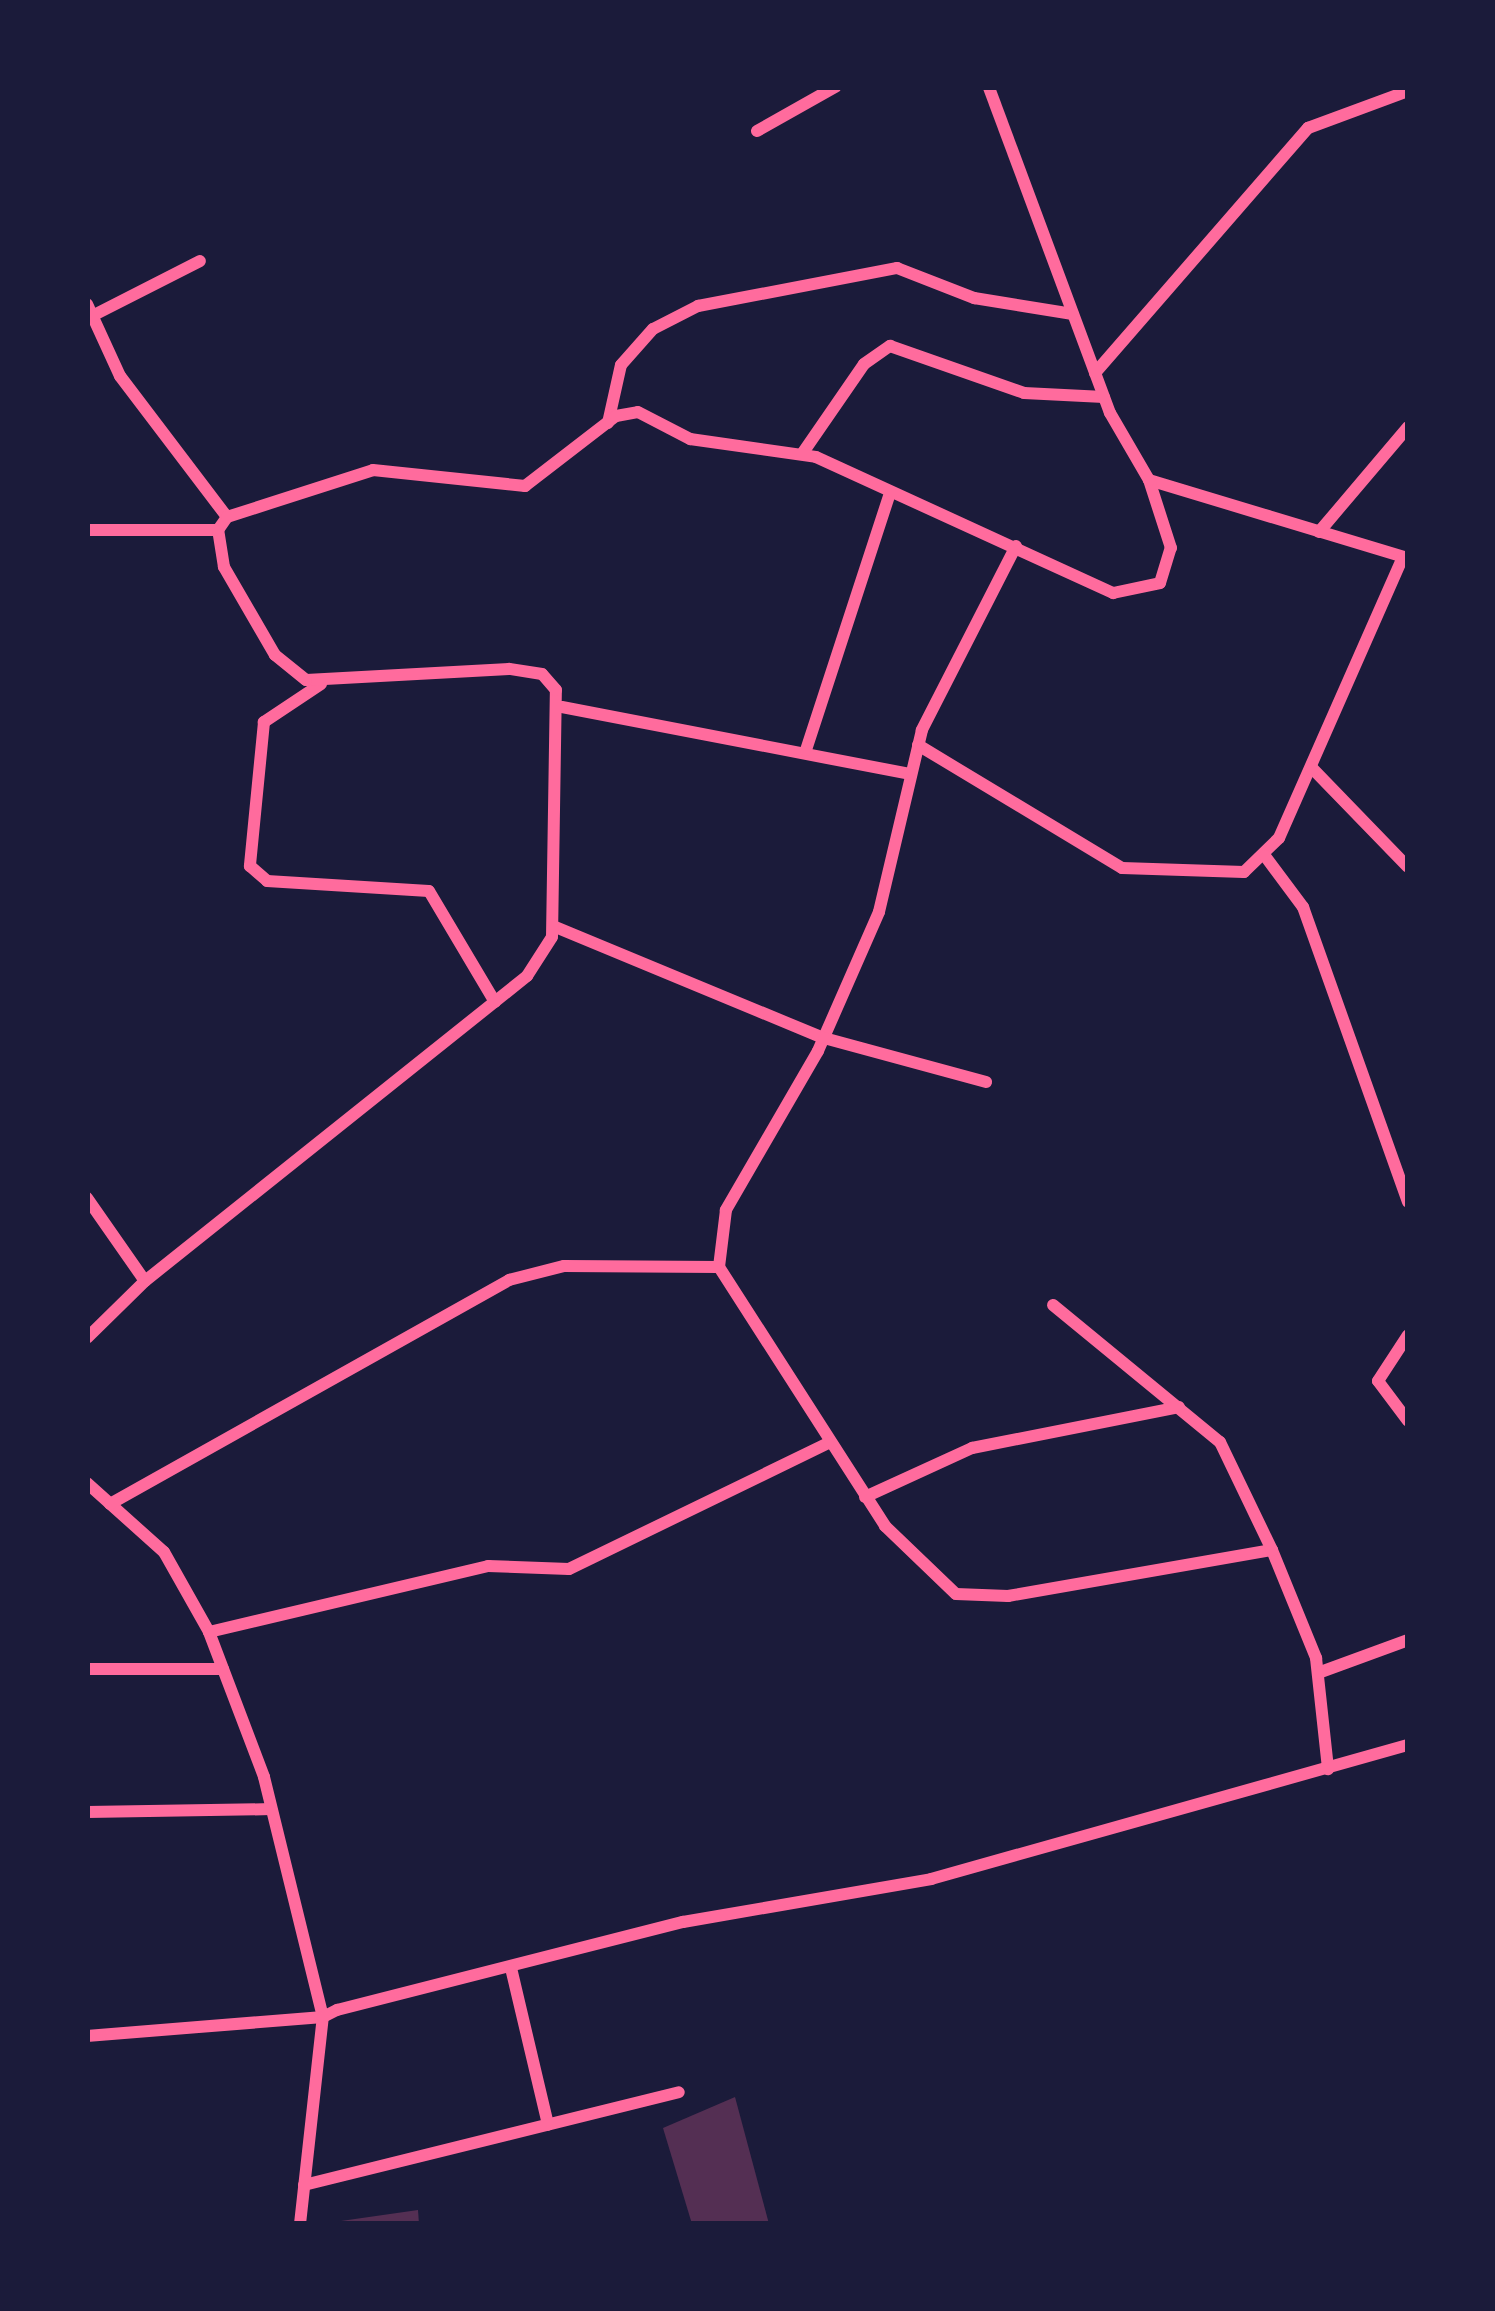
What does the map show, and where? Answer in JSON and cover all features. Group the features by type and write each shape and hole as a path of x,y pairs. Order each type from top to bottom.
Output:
{"street":[{"path":"757,131 836,87"},
{"path":"322,683 275,655 224,567 218,530 227,518 373,470 525,486 608,423 638,412 690,439 802,454 1016,546 1112,593 1146,592 1171,548 1149,480 1104,397 989,87"},
{"path":"1095,373 1308,128 1408,91"},
{"path":"200,262 90,310 120,376 227,518"},
{"path":"608,423 621,365 653,329 698,306 897,268 991,303 1073,314"},
{"path":"802,454 864,364 890,346 1024,393 1104,397"},
{"path":"1319,532 1408,428"},
{"path":"917,745 1122,868 1223,878 1265,856 1406,558 1149,480"},
{"path":"806,750 890,493"},
{"path":"87,530 218,530"},
{"path":"1016,546 917,745 879,912 824,1038 726,1210 719,1267 828,1443 916,1562 977,1597 1272,1550"},
{"path":"495,1002 429,891 267,881 250,866 264,722 322,683 529,670 562,707 806,750 910,774"},
{"path":"87,1338 145,1281 495,1002 544,955 553,926 562,707"},
{"path":"1311,767 1408,867"},
{"path":"1265,856 1304,907 1408,1202"},
{"path":"553,926 824,1038 986,1082"},
{"path":"87,1198 145,1281"},
{"path":"110,1504 509,1280 564,1266 719,1267"},
{"path":"1053,1305 1231,1456 1318,1672 1328,1769"},
{"path":"1408,1336 1378,1381 1408,1421"},
{"path":"866,1497 972,1448 1178,1407"},
{"path":"209,1632 488,1566 569,1569 828,1443"},
{"path":"87,1483 164,1552 209,1632 271,1809 323,2017 300,2224"},
{"path":"1318,1672 1408,1640"},
{"path":"87,1669 223,1669"},
{"path":"87,2036 323,2017 715,1916 931,1880 1408,1745"},
{"path":"87,1812 271,1809"},
{"path":"511,1968 548,2125"},
{"path":"304,2185 679,2092"}],"building":[{"path":"735,2097 769,2224 692,2224 663,2128"},
{"path":"418,2210 419,2224 341,2224 341,2221"}]}
